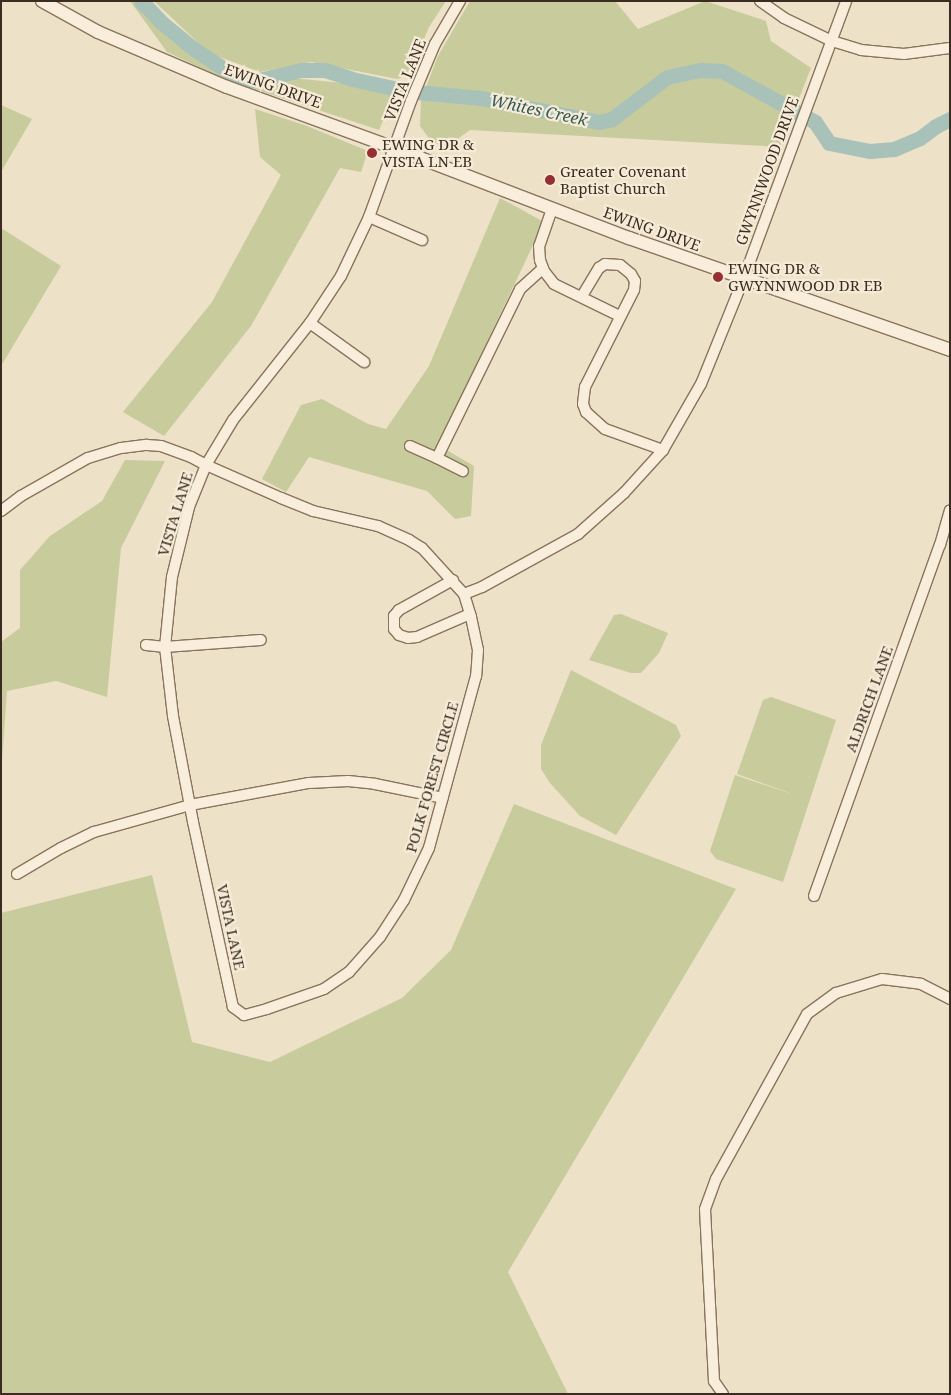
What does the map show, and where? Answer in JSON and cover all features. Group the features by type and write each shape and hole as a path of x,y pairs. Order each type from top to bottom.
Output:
{"street":[{"name":"EWING DRIVE","path":"42,1 98,32 227,86 743,280 950,350"},
{"path":"760,1 784,18 832,41 861,50 904,54 950,48"},
{"name":"GWYNNWOOD DRIVE","path":"464,594 482,587 578,534 624,493 663,450 701,384 743,280 846,1"},
{"name":"VISTA LANE","path":"233,1007 190,806 173,716 165,647 172,577 189,507 206,465 233,420 310,322 341,276 369,217 411,101 435,44 459,3"},
{"path":"552,209 539,246 540,260 543,268 554,284 620,316"},
{"path":"369,217 422,240"},
{"path":"582,296 599,268 606,264 620,265 631,274 635,281 634,290 585,387 583,404 586,412 605,429 663,450"},
{"path":"437,458 520,289 543,268"},
{"path":"310,322 364,362"},
{"name":"POLK FOREST CIRCLE","path":"1,511 21,496 72,466 105,452 140,446 161,446 313,512 378,526 409,540 422,548 464,594 478,650 476,676 429,848 404,900 380,937 349,972 324,990 244,1015 233,1007"},
{"path":"410,446 463,472"},
{"name":"ALDRICH LANE","path":"814,896 945,547 950,510"},
{"path":"453,580 399,610 394,616 394,629 399,635 408,638 417,637 470,614"},
{"path":"146,645 165,647 261,640"},
{"path":"18,874 61,848 94,832 190,806 309,783 348,781 375,784 443,798"},
{"path":"723,1394 714,1381 705,1209 716,1179 807,1014 836,993 882,979 920,984 950,999"}],"green space":[{"path":"130,1 135,1 176,42 223,75 249,84 292,78 353,84 395,93 379,130 224,79 167,52"},
{"path":"154,1 446,1 429,27 409,76 397,79 311,62 260,72 209,53"},
{"path":"470,1 615,1 638,29 705,1 766,21 771,41 811,68 780,147 470,130 449,145 433,144 420,126 421,100 438,56"},
{"path":"1,105 32,119 1,172"},
{"path":"255,109 307,126 368,151 361,172 340,168 251,326 164,436 123,412 212,302 281,175 260,157"},
{"path":"500,198 544,222 438,445 474,466 471,516 455,519 427,491 309,457 286,492 262,479 301,405 322,399 368,424 386,429 429,366"},
{"path":"1,228 61,266 1,366"},
{"path":"125,460 165,461 121,548 107,697 56,681 7,691 1,776 1,642 20,628 20,570 50,536 102,501"},
{"path":"621,614 668,633 659,653 641,673 631,673 589,660 614,615"},
{"path":"571,670 676,725 681,736 616,835 580,816 550,783 541,769 541,745"},
{"path":"771,697 836,720 783,882 716,859 710,851 735,775 798,796 737,774 763,700"},
{"path":"514,804 736,889 508,1272 568,1394 1,1394 1,913 152,875 192,1042 270,1062 402,998 451,950"}],"waterway":[{"name":"Whites Creek","path":"141,1 161,22 194,49 241,80 259,80 301,70 325,70 352,79 406,91 481,98 599,122 612,119 667,77 701,70 722,71 815,122 829,143 870,151 894,149 920,138 936,126 950,119"}],"place":[{"name":"EWING DR & VISTA LN EB","path":"372,153"},
{"name":"Greater Covenant Baptist Church","path":"550,180"},
{"name":"EWING DR & GWYNNWOOD DR EB","path":"718,277"}]}
